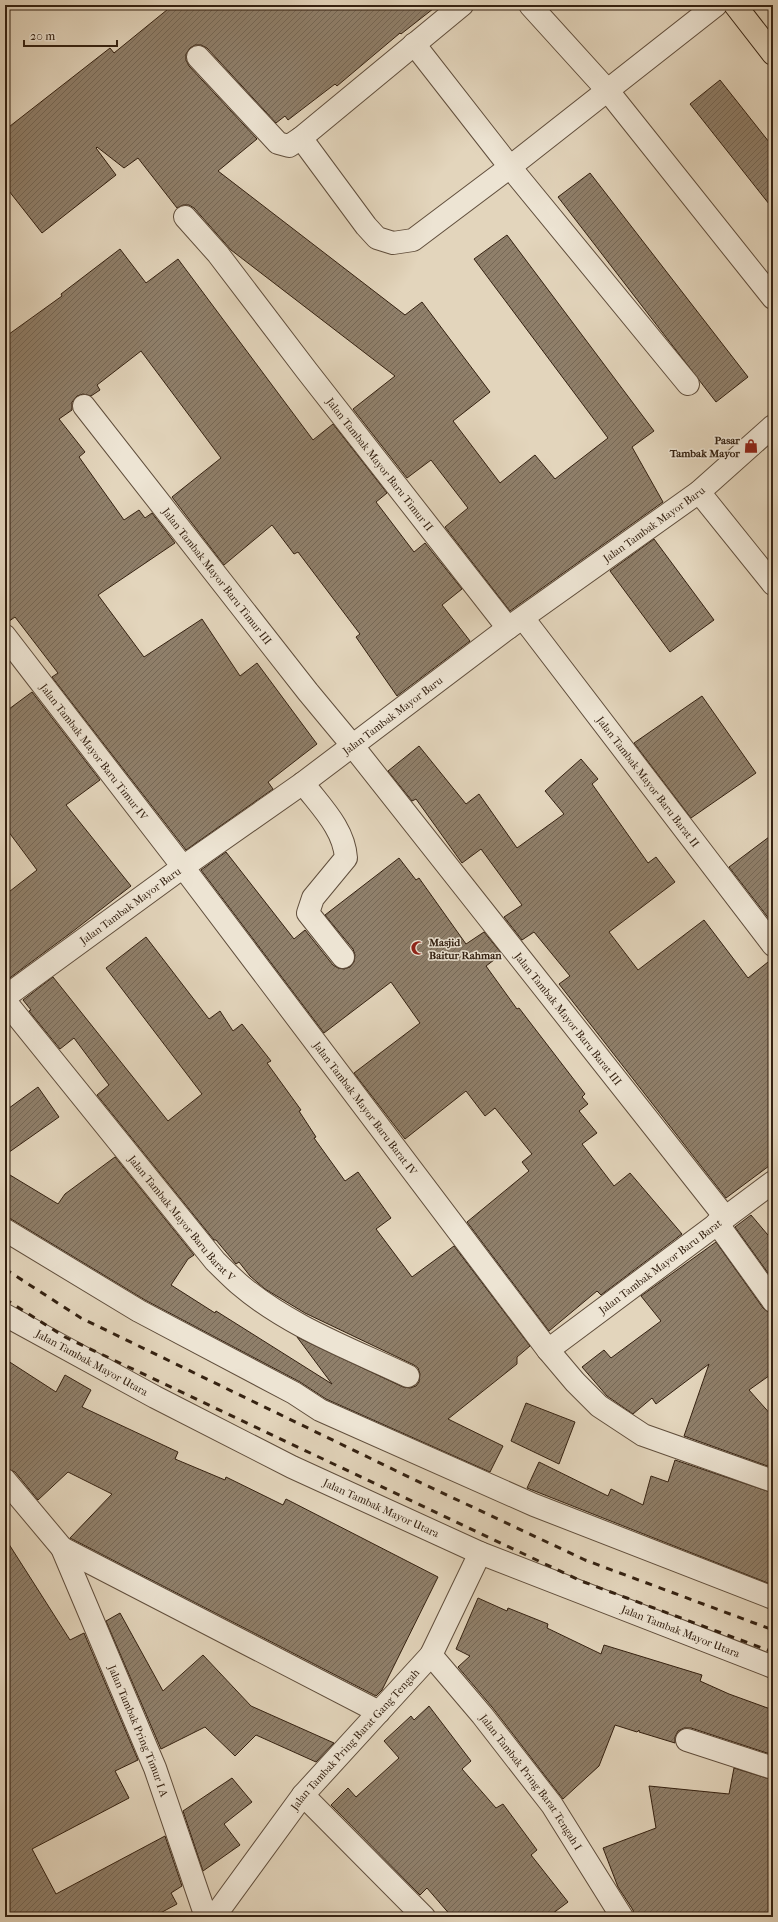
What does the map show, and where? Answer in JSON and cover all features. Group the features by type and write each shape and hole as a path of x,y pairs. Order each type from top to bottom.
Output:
{"main road":[{"path":"735,5 773,54"}],"street":[{"path":"198,57 278,143 289,146 301,138 462,5"},
{"path":"530,5 608,91 773,298"},
{"path":"301,138 366,226 377,238 393,243 413,240 608,91 716,5"},
{"path":"414,44 510,167 688,384"},
{"name":"Jalan Tambak Mayor Baru Timur II","path":"184,217 218,254 306,371 516,623"},
{"name":"Jalan Tambak Mayor Baru Timur III","path":"84,406 308,692 352,745"},
{"name":"Jalan Tambak Mayor Baru","path":"5,997 183,867 303,783 516,623 699,492 773,426"},
{"path":"699,492 773,584"},
{"name":"Jalan Tambak Mayor Baru Barat II","path":"516,623 773,945"},
{"name":"Jalan Tambak Mayor Baru Timur IV","path":"5,636 183,867"},
{"name":"Jalan Tambak Mayor Baru Barat III","path":"352,745 721,1220 773,1301"},
{"path":"303,783 341,833 345,845 346,858 313,898 308,913 343,957"},
{"name":"Jalan Tambak Mayor Baru Barat IV","path":"183,867 548,1350 575,1382 599,1406 643,1435 773,1481"},
{"name":"Jalan Tambak Mayor Baru Barat V","path":"5,1001 215,1261 240,1285 261,1301 311,1331 408,1376"},
{"name":"Jalan Tambak Mayor Baru Barat","path":"548,1350 773,1182"},
{"path":"5,1230 139,1311 294,1393 320,1410 534,1505 773,1598"},
{"name":"Jalan Tambak Mayor Utara","path":"5,1315 155,1397 292,1467 480,1553 773,1667"},
{"name":"Jalan Tambak Pring Timur I A","path":"5,1480 62,1548 155,1768 206,1917"},
{"name":"Jalan Tambak Pring Timur I A","path":"62,1548 379,1712"},
{"name":"Jalan Tambak Pring Barat Gang Tengah","path":"214,1917 303,1795 431,1655 480,1553"},
{"name":"Jalan Tambak Pring Barat Tengah I","path":"431,1655 482,1715 552,1805 622,1917"},
{"path":"687,1740 773,1768"},
{"path":"303,1795 424,1917"}],"building":[{"path":"173,5 438,5 401,34 400,33 337,86 335,84 288,120 285,116 276,123 207,48 201,45 195,45 190,48 186,54 186,60 189,66 257,139 218,171 405,315 422,302 490,392 453,421 500,483 535,455 555,479 608,438 474,259 507,235 654,431 632,447 663,502 510,611 445,527 468,508 431,460 407,478 353,409 395,376 231,250 194,208 189,205 183,205 177,208 138,158 124,168 97,147 96,148 116,175 42,233 5,186 5,130 110,48 114,53"},
{"path":"720,80 773,147 773,209 690,104"},
{"path":"590,173 748,377 716,402 558,197"},
{"path":"120,249 146,283 178,259 313,440 333,424 387,493 376,502 414,552 425,543 462,589 442,605 470,641 397,696 356,637 360,634 298,552 294,554 272,525 224,565 172,497 221,458 141,351 97,385 100,390 91,396 83,394 77,396 72,402 72,410 59,419 85,452 79,457 124,520 139,510 145,518 152,513 175,543 98,595 144,657 202,619 240,676 257,663 317,744 268,782 273,789 186,850 52,677 58,673 15,617 5,624 5,337 62,296 61,294"},
{"path":"654,539 714,620 670,652 610,571"},
{"path":"32,692 100,780 66,805 131,886 7,980 5,977 5,895 37,870 5,827 5,712"},
{"path":"702,696 756,773 691,818 634,743"},
{"path":"419,746 466,804 479,794 517,848 564,814 545,791 581,759 598,779 592,784 648,863 656,857 675,882 609,932 638,970 704,920 748,978 773,958 773,1163 726,1198 559,984 570,976 534,932 522,940 504,917 522,905 481,849 462,863 416,799 412,801 388,771"},
{"path":"773,834 773,924 729,867"},
{"path":"226,852 294,939 305,930 333,965 344,969 350,967 354,962 355,955 353,949 325,915 399,858 416,880 419,878 466,944 484,932 502,954 486,966 517,1009 519,1008 585,1094 582,1097 588,1104 579,1111 597,1133 582,1144 614,1186 630,1173 682,1234 601,1295 597,1291 549,1331 467,1222 529,1171 522,1162 532,1154 495,1108 485,1116 466,1091 405,1139 354,1073 420,1023 391,982 324,1033 201,870"},
{"path":"146,937 209,1019 220,1011 233,1031 242,1024 271,1061 267,1063 301,1110 299,1111 316,1137 314,1138 345,1181 358,1172 391,1218 376,1229 412,1277 454,1246 530,1346 517,1357 517,1364 448,1419 503,1446 490,1472 326,1399 300,1382 145,1300 11,1219 5,1218 5,1172 58,1204 65,1194 115,1157 194,1255 188,1259 171,1285 215,1313 216,1311 332,1384 297,1337 403,1387 410,1388 416,1386 419,1382 420,1374 418,1368 414,1365 305,1313 265,1289 250,1276 239,1262 236,1264 216,1240 214,1240 97,1095 109,1085 74,1038 60,1049 29,1011 31,1010 23,1000 53,977 168,1121 202,1094 106,968"},
{"path":"38,1087 59,1117 5,1155 5,1111"},
{"path":"751,1215 773,1241 773,1280 735,1227"},
{"path":"716,1242 763,1308 768,1312 773,1313 773,1373 749,1390 773,1417 773,1468 684,1436 709,1364 656,1404 652,1398 633,1414 607,1396 582,1367 604,1350 611,1358 661,1321 641,1296"},
{"path":"5,1359 56,1392 65,1375 91,1390 82,1407 178,1452 175,1459 225,1480 226,1477 283,1505 286,1499 438,1577 382,1690 376,1696 70,1538 112,1494 68,1472 38,1500 15,1472 5,1468"},
{"path":"526,1403 575,1422 559,1464 511,1441"},
{"path":"675,1460 773,1493 773,1585 527,1488 539,1462 608,1496 611,1489 643,1505 651,1476 668,1482"},
{"path":"5,1538 70,1640 84,1633 138,1760 115,1771 129,1798 32,1849 56,1894 165,1836 182,1886 171,1893 177,1904 153,1917 5,1917"},
{"path":"478,1598 507,1611 508,1608 548,1624 547,1628 601,1654 604,1645 702,1675 700,1681 729,1694 773,1710 773,1755 691,1728 684,1728 678,1731 675,1737 675,1743 639,1732 639,1730 637,1732 615,1725 599,1766 563,1799 492,1707 458,1667 470,1656 456,1649"},
{"path":"120,1613 163,1691 203,1655 251,1706 334,1743 316,1762 256,1735 235,1756 205,1727 161,1749 106,1621"},
{"path":"429,1706 471,1761 462,1769 496,1808 503,1804 537,1850 531,1855 568,1902 548,1917 452,1917 427,1888 420,1895 331,1805 348,1788 356,1797 399,1758 384,1741 411,1716 414,1720"},
{"path":"734,1768 773,1780 773,1917 710,1917 703,1915 697,1917 634,1917 633,1910 618,1887 603,1848 656,1828 649,1786 729,1794"},
{"path":"232,1778 252,1802 224,1824 240,1845 203,1871 183,1811"}],"railway":[{"path":"5,1269 81,1318 415,1480 585,1560 773,1630"},
{"path":"5,1299 65,1337 581,1581 773,1652"}],"place":[{"name":"Pasar Tambak Mayor","path":"751,446"},
{"name":"Masjid Baitur Rahman","path":"418,948"}]}
